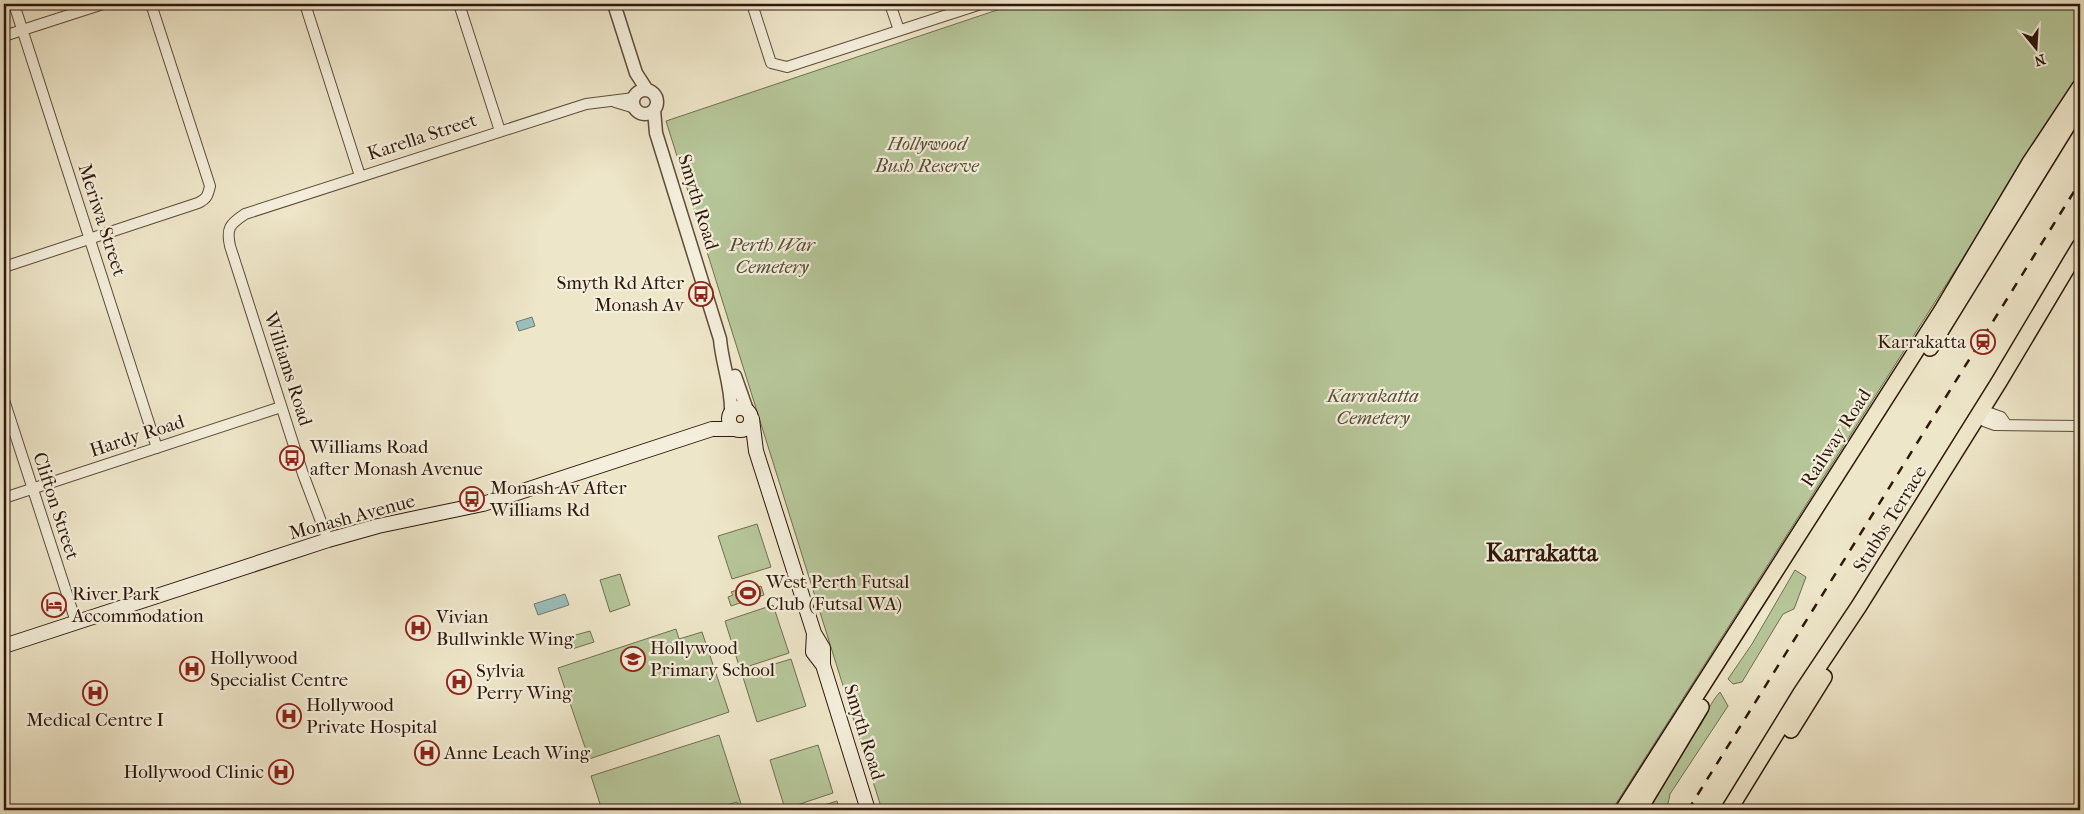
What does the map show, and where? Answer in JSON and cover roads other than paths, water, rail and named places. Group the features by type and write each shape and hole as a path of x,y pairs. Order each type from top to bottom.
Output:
{"main road":[{"name":"Railway Road","path":"1623,810 1942,310 2029,164 2080,87"},
{"name":"Railway Road","path":"1639,810 1730,659 1951,315 2080,105"},
{"name":"Stubbs Terrace","path":"1740,810 1983,415 2080,246"},
{"name":"Stubbs Terrace","path":"1729,810 1801,693 2080,264"},
{"path":"739,408 750,415 748,428 737,430 730,424 731,413 739,408"},
{"name":"Monash Avenue","path":"712,430 731,413"},
{"name":"Smyth Road","path":"750,415 756,451 814,633 823,648 824,665 868,810"},
{"name":"Monash Avenue","path":"4,646 328,540 378,526 483,504 712,430 737,430"},
{"name":"Smyth Road","path":"737,430 756,451"}],"street":[{"name":"Meriwa Street","path":"14,4 158,448"},
{"path":"4,36 103,4"},
{"path":"4,268 198,203 208,196 210,186 151,4"},
{"path":"305,4 360,176"},
{"path":"459,4 500,131"},
{"path":"614,4 636,72 642,102"},
{"path":"752,4 771,63 786,67 981,4"},
{"path":"890,4 899,30"},
{"name":"Karella Street","path":"245,214 586,104 612,101 642,102"},
{"name":"Smyth Road","path":"642,102 656,133 720,339 728,354 750,415"},
{"name":"Williams Road","path":"245,214 234,221 227,233 230,246 303,474 328,540"},
{"name":"Smyth Road","path":"720,339 721,357 731,390 731,413"},
{"name":"Clifton Street","path":"4,400 76,622"},
{"name":"Hardy Road","path":"4,498 282,407"},
{"path":"1983,415 2000,417 2006,424 2080,426"}],"water":[{"path":"532,317 535,326 519,331 516,322"},
{"path":"565,594 569,605 538,615 534,604"}],"railway":[{"path":"1688,810 2080,182"}],"place":[{"name":"Smyth Rd After Monash Av","path":"701,294"},
{"name":"Karrakatta","path":"1983,342"},
{"name":"Williams Road after Monash Avenue","path":"292,458"},
{"name":"Monash Av After Williams Rd","path":"472,499"},
{"name":"West Perth Futsal Club (Futsal WA)","path":"748,593"},
{"name":"River Park Accommodation","path":"54,605"},
{"name":"Vivian Bullwinkle Wing","path":"418,628"},
{"name":"Hollywood Primary School","path":"633,659"},
{"name":"Hollywood Specialist Centre","path":"192,669"},
{"name":"Sylvia Perry Wing","path":"459,682"},
{"name":"Medical Centre I","path":"95,693"},
{"name":"Hollywood Private Hospital","path":"289,716"},
{"name":"Anne Leach Wing","path":"427,753"},
{"name":"Hollywood Clinic","path":"281,772"}],"district":[{"name":"Karrakatta","path":"1542,553"}],"park label":[{"name":"Hollywood Bush Reserve","path":"927,155"},
{"name":"Perth War Cemetery","path":"772,256"},
{"name":"Karrakatta Cemetery","path":"1373,407"}]}
